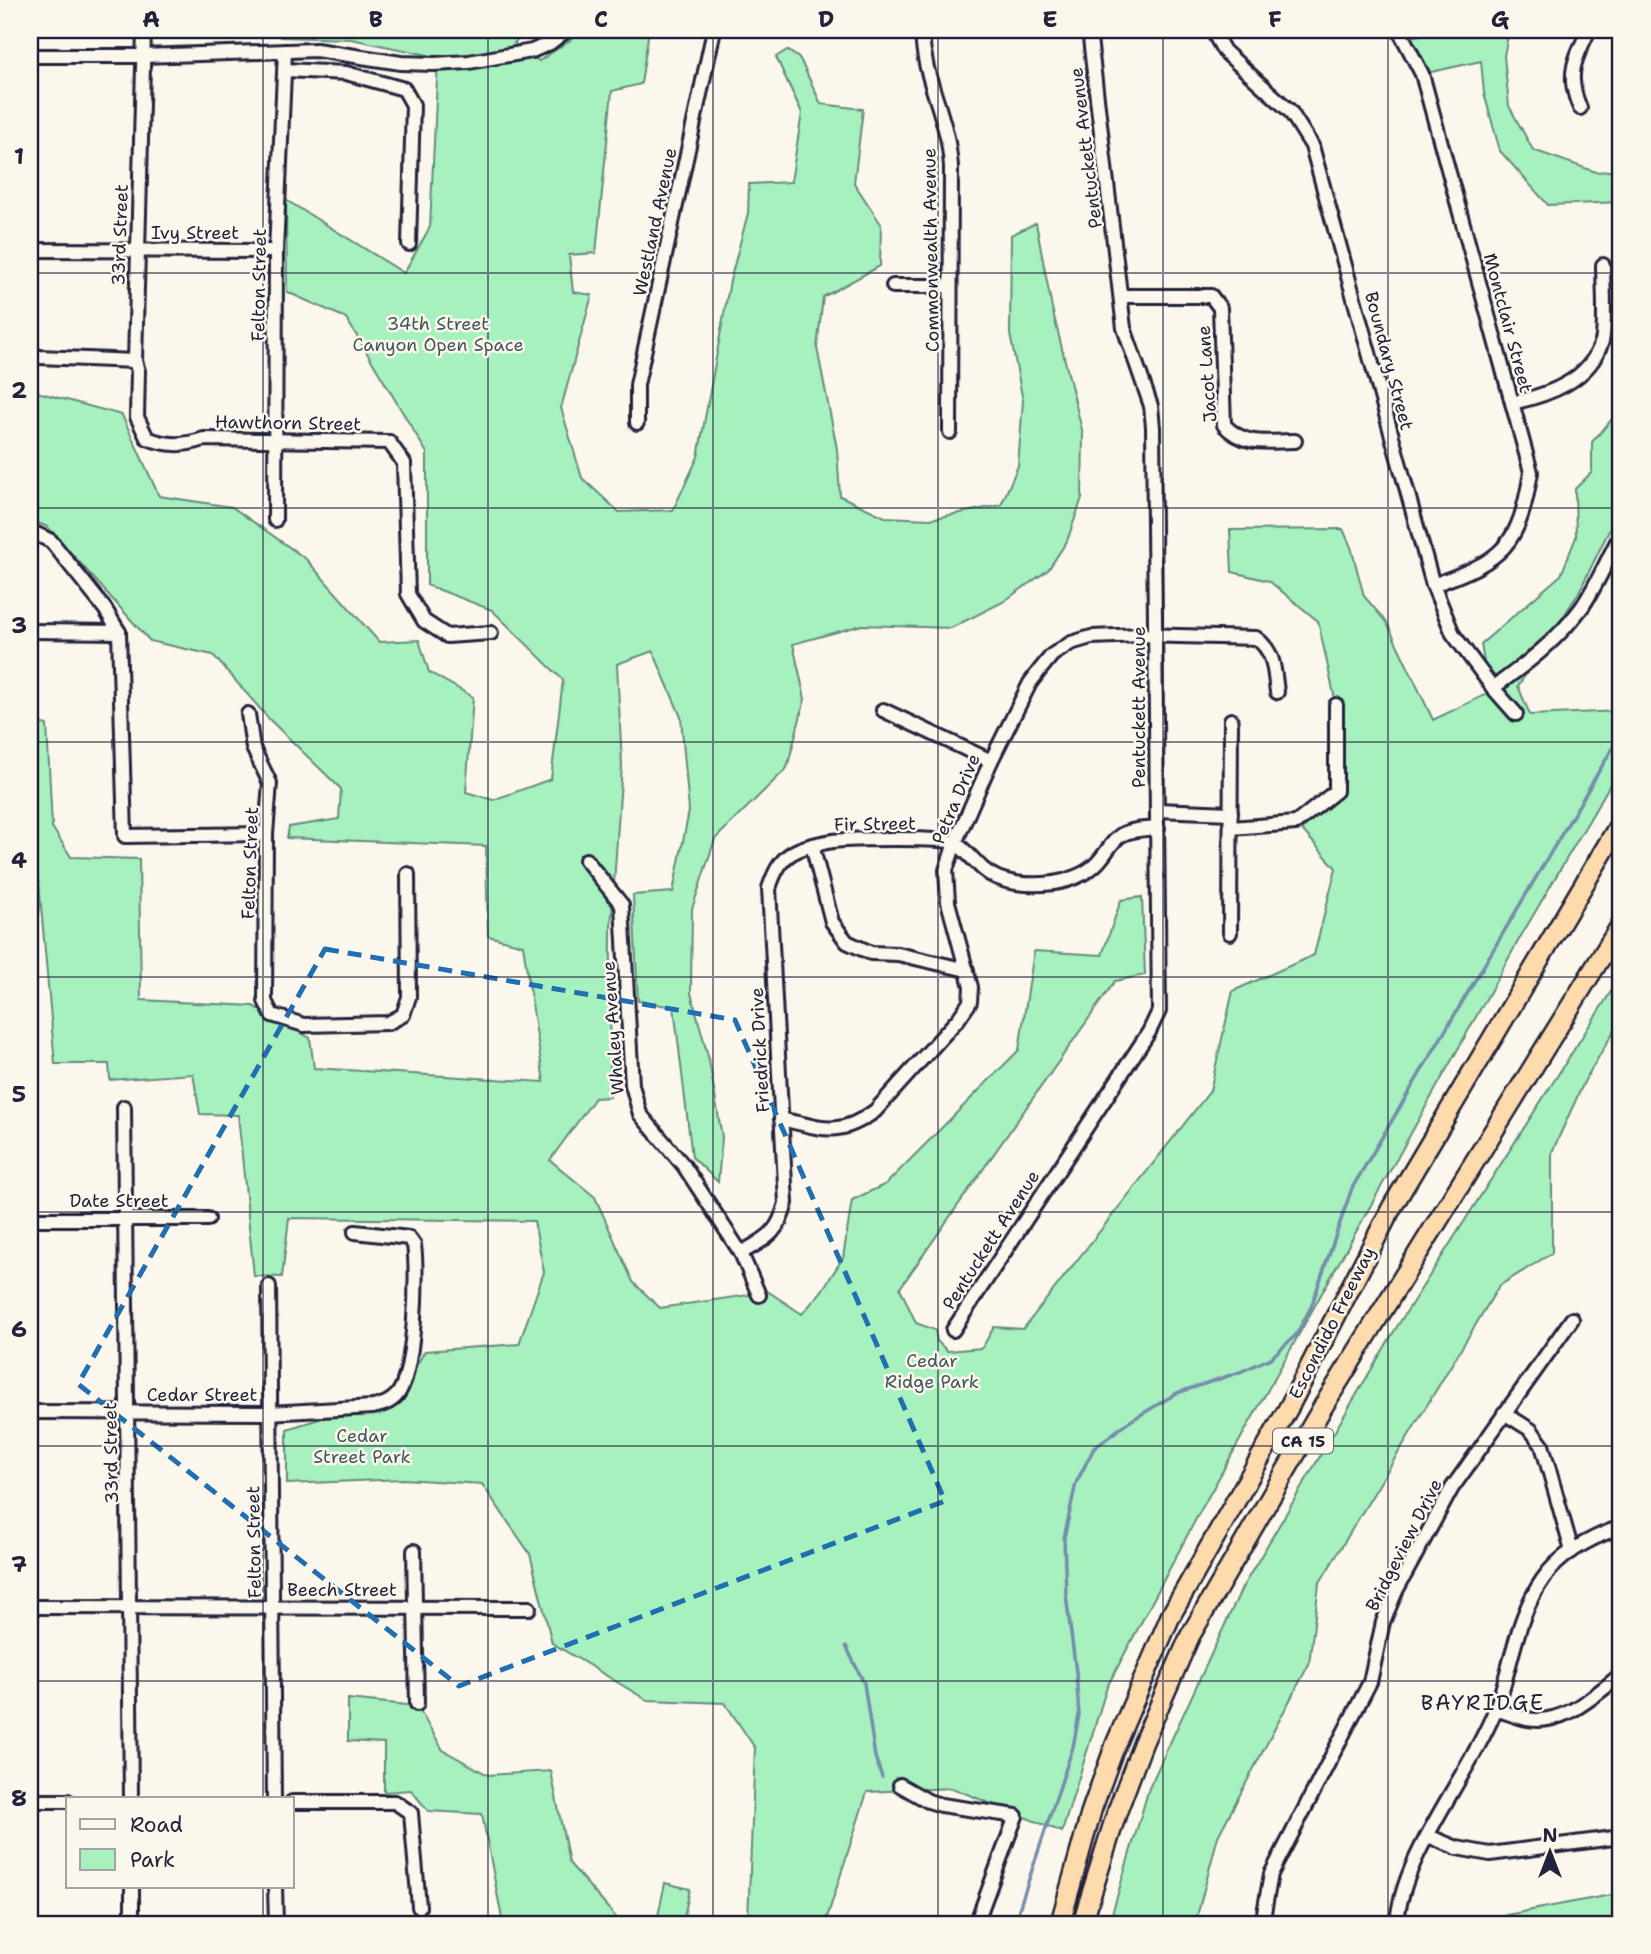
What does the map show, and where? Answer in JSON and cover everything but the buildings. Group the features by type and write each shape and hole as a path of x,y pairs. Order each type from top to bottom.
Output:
{"highway":[{"name":"Escondido Freeway","path":"1060,1924 1092,1809 1116,1743 1171,1615 1289,1407 1392,1208 1621,822"},
{"name":"Escondido Freeway","path":"1082,1924 1117,1812 1143,1743 1190,1636 1324,1405 1621,925"},
{"path":"1050,1924 1092,1809"},
{"path":"1093,1924 1117,1812"}],"street":[{"name":"33rd Street","path":"144,30 135,361 138,371 137,417 147,438"},
{"path":"30,56 143,56 316,50 401,63 460,62 532,51 550,43 567,30"},
{"name":"Westland Avenue","path":"636,423 637,385 715,30"},
{"name":"Commonwealth Avenue","path":"922,30 923,54 947,134 951,166 950,432"},
{"name":"Pentuckett Avenue","path":"953,1330 1149,1032 1159,1011 1153,427 1151,406 1124,328 1089,30"},
{"name":"Boundary Street","path":"1212,30 1224,51 1290,111 1312,146 1433,585 1453,634 1516,714"},
{"name":"Montclair Street","path":"1399,30 1422,74 1531,472 1525,507 1513,534 1498,555 1482,566 1433,585"},
{"path":"1580,108 1572,90 1572,72 1589,30"},
{"name":"Felton Street","path":"275,520 276,251 285,51"},
{"path":"285,71 346,73 404,89 413,105 409,244"},
{"name":"Ivy Street","path":"30,250 276,251"},
{"path":"1512,403 1561,388 1586,370 1602,341 1603,265"},
{"path":"893,286 950,286"},
{"name":"Jacot Lane","path":"1121,296 1211,296 1220,308 1224,425 1234,436 1246,441 1295,441"},
{"path":"30,353 39,357 135,361"},
{"name":"Hawthorn Street","path":"147,438 160,444 185,445 204,439 389,442 404,463 408,594 424,621 447,636 491,633"},
{"path":"30,531 51,541 105,609 119,632 125,836 266,834"},
{"path":"1493,688 1534,658 1564,629 1584,604 1621,534"},
{"path":"30,631 119,632"},
{"name":"Petra Drive","path":"781,1119 830,1130 848,1128 875,1111 959,1018 970,1002 971,987 948,902 946,870 991,761 1030,683 1052,654 1071,643 1091,638 1156,635 1256,638 1266,645 1273,657 1277,692"},
{"path":"1231,828 1296,823 1336,791 1336,705"},
{"path":"883,710 991,761"},
{"name":"Felton Street","path":"248,714 253,748 270,783 266,834 265,1001 272,1015 304,1025 388,1023 403,1015 409,997 408,874"},
{"path":"1230,933 1231,720"},
{"path":"1157,810 1231,813"},
{"path":"955,843 986,872 1007,881 1057,883 1083,874 1096,864 1124,833 1158,828"},
{"name":"Fir Street","path":"812,845 836,841 955,843"},
{"path":"812,845 832,922 847,942 871,953 898,954 967,970"},
{"name":"Friedrick Drive","path":"741,1253 768,1237 781,1220 786,1203 769,888 774,873 782,862 792,853 812,845"},
{"name":"Whaley Avenue","path":"586,860 622,905 632,1086 640,1114 684,1166 741,1253 759,1295"},
{"name":"33rd Street","path":"124,1107 131,1797"},
{"name":"Date Street","path":"30,1219 208,1219"},
{"name":"Cedar Street","path":"30,1412 270,1413 373,1407 388,1403 398,1394 403,1384 414,1329 414,1245 409,1238 355,1232"},
{"name":"Felton Street","path":"268,1286 274,1797"},
{"name":"Bridgeview Drive","path":"1262,1924 1271,1874 1370,1682 1383,1622 1396,1591 1452,1488 1572,1319"},
{"path":"1504,1413 1531,1430 1542,1445 1572,1551"},
{"path":"1397,1924 1401,1898 1410,1872 1470,1762 1495,1709 1529,1602 1544,1577 1572,1551 1593,1537 1621,1527"},
{"path":"414,1550 417,1704"},
{"name":"Beech Street","path":"30,1607 529,1608"},
{"path":"1495,1709 1528,1720 1567,1714 1621,1675"},
{"path":"900,1785 928,1801 941,1805 1016,1816 976,1924"},
{"path":"30,1801 66,1801"},
{"path":"294,1802 395,1802 411,1813 419,1907"},
{"path":"1428,1836 1457,1849 1490,1854 1621,1837"},
{"path":"132,1888 132,1924"},
{"path":"275,1888 276,1924"}],"highlighted area":[{"path":"325,949 735,1020 945,1501 459,1686 78,1384"}],"green space":[{"path":"279,30 531,30 514,43 539,61 582,30 649,30 641,84 612,91 596,253 569,255 573,292 592,295 561,408 582,478 619,512 673,510 698,457 730,281 748,213 749,184 791,182 802,113 776,57 787,50 800,59 821,104 863,109 854,183 881,224 880,266 823,297 817,348 837,449 840,496 885,517 930,519 1001,505 1018,466 1023,401 1010,334 1011,235 1036,223 1052,308 1083,434 1082,498 1067,541 1048,570 1003,602 951,628 862,625 793,644 805,699 787,768 715,839 692,909 691,993 709,1060 722,1137 718,1182 692,1157 674,1007 638,1001 633,895 673,892 689,811 681,717 653,651 617,664 622,765 611,928 610,1097 595,1098 550,1160 595,1197 633,1282 660,1308 769,1292 802,1314 821,1292 843,1258 852,1200 886,1184 1019,1050 1034,951 1102,955 1121,900 1142,897 1145,975 1115,981 900,1288 916,1323 935,1330 937,1341 947,1351 982,1348 994,1327 1023,1329 1210,1091 1233,991 1314,955 1336,868 1296,823 1336,791 1336,704 1318,621 1269,581 1232,572 1230,530 1343,529 1351,547 1364,596 1387,623 1433,720 1489,693 1481,644 1561,575 1576,537 1575,489 1592,472 1592,442 1621,409 1621,506 1578,594 1518,686 1530,715 1621,711 1621,766 1521,936 1197,1517 1107,1687 1062,1832 952,1788 867,1792 825,1924 729,1924 748,1920 755,1748 725,1703 647,1700 552,1643 530,1554 482,1484 403,1479 287,1484 287,1429 335,1414 390,1408 425,1351 519,1344 544,1272 534,1221 289,1218 282,1277 254,1276 238,1115 200,1114 193,1074 110,1080 109,1064 55,1064 39,883 30,858 30,721 47,725 52,827 71,857 139,859 141,1000 253,1006 310,1038 314,1068 544,1082 523,945 488,936 486,846 287,838 289,827 339,819 341,789 269,719 213,655 150,641 48,527 30,520 30,390 122,415 159,496 232,507 306,559 379,642 419,640 429,672 473,697 466,792 493,800 551,779 563,680 492,610 427,585 427,453 346,318 287,292 286,200 404,273 430,227 438,57 351,39 280,37"},
{"path":"1440,30 1509,30 1504,56 1509,106 1533,150 1596,172 1621,170 1621,202 1548,205 1500,151 1484,93 1481,61 1422,74 1403,39"},
{"path":"1621,976 1621,1019 1585,1080 1552,1152 1552,1253 1499,1286 1319,1584 1309,1664 1218,1836 1195,1924 1109,1924 1149,1788 1242,1588 1393,1333"},
{"path":"348,1699 417,1706 443,1750 488,1775 551,1771 569,1863 619,1921 643,1924 503,1924 482,1814 428,1811 411,1790 384,1792 384,1743 348,1741"},
{"path":"665,1883 690,1889 683,1922 658,1916"},
{"path":"1621,1893 1621,1924 1459,1924"}],"waterway":[{"path":"1014,1924 1073,1747 1079,1715 1066,1595 1064,1538 1076,1483 1094,1448 1127,1423 1177,1393 1240,1372 1271,1358 1296,1335 1311,1307 1352,1188 1621,734"},
{"path":"846,1646 864,1683 875,1757 882,1777"}],"district":[{"name":"BAYRIDGE","path":"1483,1703"}],"park label":[{"name":"34th Street Canyon Open Space","path":"438,334"},
{"name":"Cedar Ridge Park","path":"932,1371"},
{"name":"Cedar Street Park","path":"362,1446"}]}
